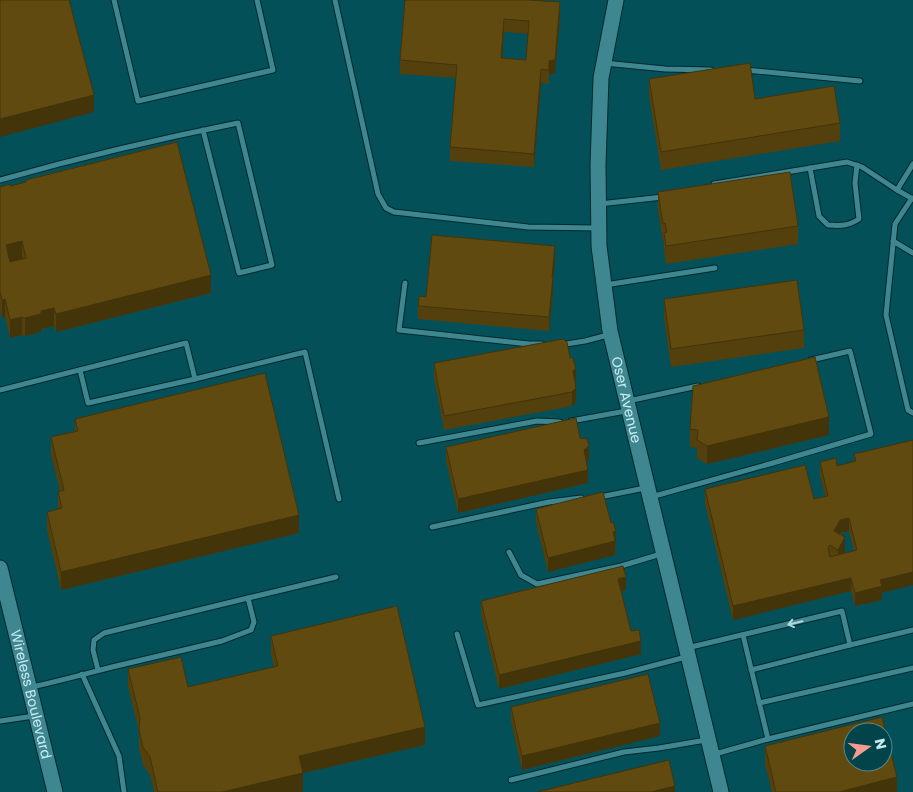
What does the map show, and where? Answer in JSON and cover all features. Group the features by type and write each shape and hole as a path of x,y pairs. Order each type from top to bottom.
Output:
{"street":[{"name":"Oser Avenue","path":"616,0 601,78 598,228 604,285 611,334 721,792"},
{"name":"Wireless Boulevard","path":"0,568 2,589 29,688 54,792"}],"lane":[{"path":"114,0 138,101 273,70 257,0"},
{"path":"335,0 378,194 386,208 394,212 528,227 598,228"},
{"path":"604,63 664,69 720,70"},
{"path":"738,70 860,81"},
{"path":"0,180 168,137 203,130 238,123 272,265 239,273 203,130"},
{"path":"704,186 847,162 862,167 912,199 895,224 886,315 908,410 913,412"},
{"path":"897,190 913,164"},
{"path":"810,168 819,216 828,225 842,226 852,224 859,219 855,184 856,165"},
{"path":"598,204 673,196"},
{"path":"893,241 913,253"},
{"path":"604,285 715,268"},
{"path":"405,283 399,330 529,344 545,344"},
{"path":"552,344 563,345 611,334"},
{"path":"0,390 186,343 195,379"},
{"path":"80,370 88,403 304,352 339,499"},
{"path":"593,498 649,493 773,463 871,434 850,352 802,362"},
{"path":"419,443 537,421 556,422 628,406 705,384"},
{"path":"432,527 549,502 585,498"},
{"path":"509,552 521,575 537,584 621,566 664,554"},
{"path":"98,670 93,650 94,640 104,633 336,578"},
{"path":"29,688 222,641 251,630 254,622 248,598"},
{"path":"457,634 478,705 625,673 743,635 842,612 850,645"},
{"path":"751,670 913,630"},
{"path":"743,635 768,739"},
{"path":"759,703 913,668"},
{"path":"82,674 119,756 124,792"},
{"path":"712,754 913,704"},
{"path":"0,721 36,716"},
{"path":"511,780 624,752 708,739"}],"shaded area":[{"path":"0,0 913,0 913,792 0,792"}],"building":[{"path":"0,0 69,0 94,95 0,119"},
{"path":"405,0 528,0 560,2 555,60 549,61 549,70 541,69 534,154 450,147 457,65 400,60","holes":["504,19 529,21 526,60 501,58"]},
{"path":"750,63 755,99 834,86 840,123 661,152 649,79"},
{"path":"177,142 211,275 56,314 54,308 41,311 41,314 10,320 5,299 2,300 0,292 0,187 26,182 26,180","holes":["22,241 26,258 10,262 6,245"]},
{"path":"790,172 798,226 666,246 664,233 667,232 665,223 663,224 658,192"},
{"path":"432,235 555,246 549,317 418,306 419,296 426,297"},
{"path":"797,280 804,330 671,349 664,299"},
{"path":"563,339 567,342 570,358 573,358 576,369 573,371 576,388 572,392 444,416 434,363"},
{"path":"815,357 829,417 707,446 697,440 698,430 690,429 693,386"},
{"path":"265,373 299,515 61,572 47,512 62,508 58,492 64,490 51,437 78,431 75,419"},
{"path":"576,418 580,438 587,439 589,446 584,450 588,470 458,499 446,447"},
{"path":"913,440 913,572 880,580 882,586 855,593 851,578 733,606 705,489 805,465 814,499 828,496 820,462 836,458 837,466 856,461 854,454","holes":["849,518 857,550 830,557 828,548 830,545 838,550 845,537 834,531 840,520"]},
{"path":"603,492 611,523 613,522 616,531 613,532 615,541 548,558 536,509"},
{"path":"623,566 626,577 618,579 631,631 639,630 641,641 499,675 481,601"},
{"path":"397,606 425,727 299,756 303,773 222,792 158,792 150,757 143,747 139,730 140,718 128,669 181,657 188,687 278,666 271,636"},
{"path":"648,674 660,723 522,756 511,707"},
{"path":"882,717 883,722 862,722"},
{"path":"843,727 843,772 893,772 893,761 897,777 839,792 776,792 765,746"},
{"path":"669,760 675,786 651,792 537,792"}]}
